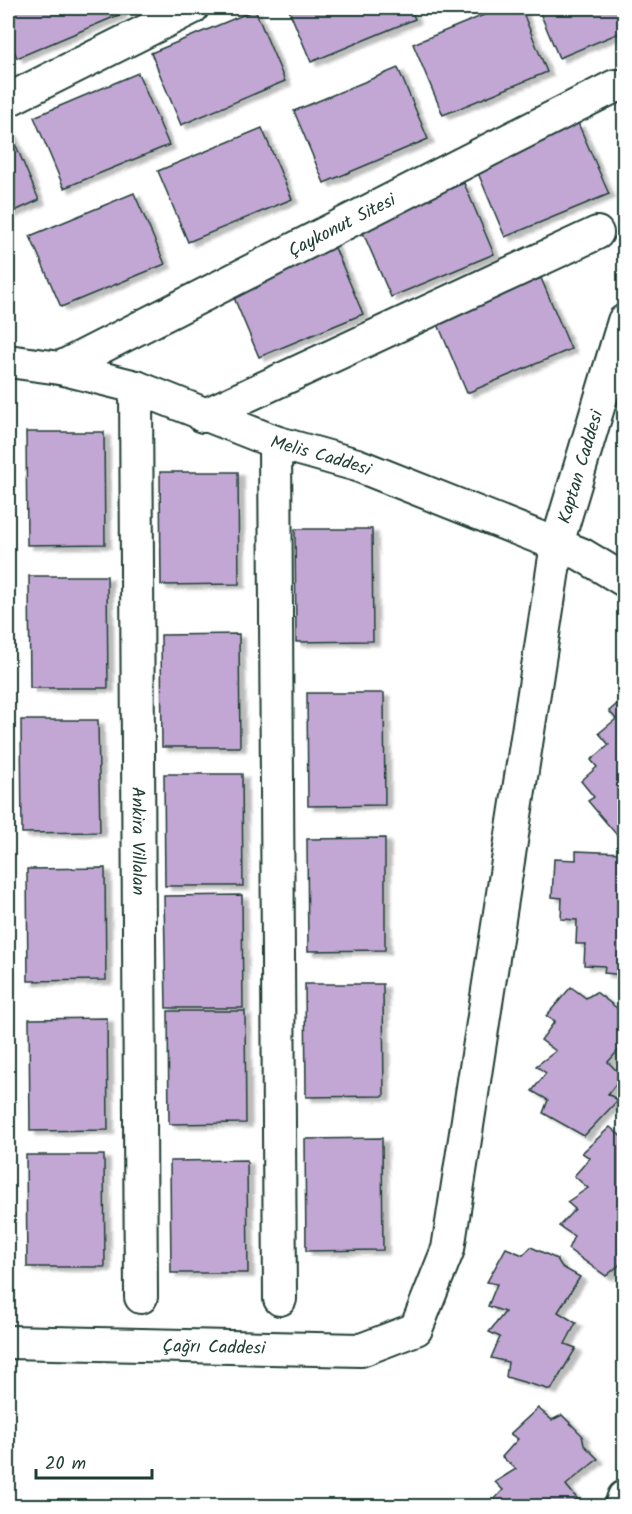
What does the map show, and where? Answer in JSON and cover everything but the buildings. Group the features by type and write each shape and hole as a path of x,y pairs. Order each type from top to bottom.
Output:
{"street":[{"path":"8,100 192,8"},
{"name":"Çaykonut Sitesi","path":"60,368 615,86 624,86"},
{"path":"203,416 597,233"},
{"name":"Kaptan Caddesi","path":"416,1329 448,1249 557,544 624,321"},
{"name":"Melis Caddesi","path":"8,361 60,368 136,387 203,416 275,442 357,465 581,554 624,580"},
{"name":"Ankira Villalan","path":"136,387 141,1297"},
{"path":"275,442 280,1299"},
{"name":"Çağrı Caddesi","path":"8,1342 361,1350 416,1329"},
{"path":"621,1506 624,1497"}]}
